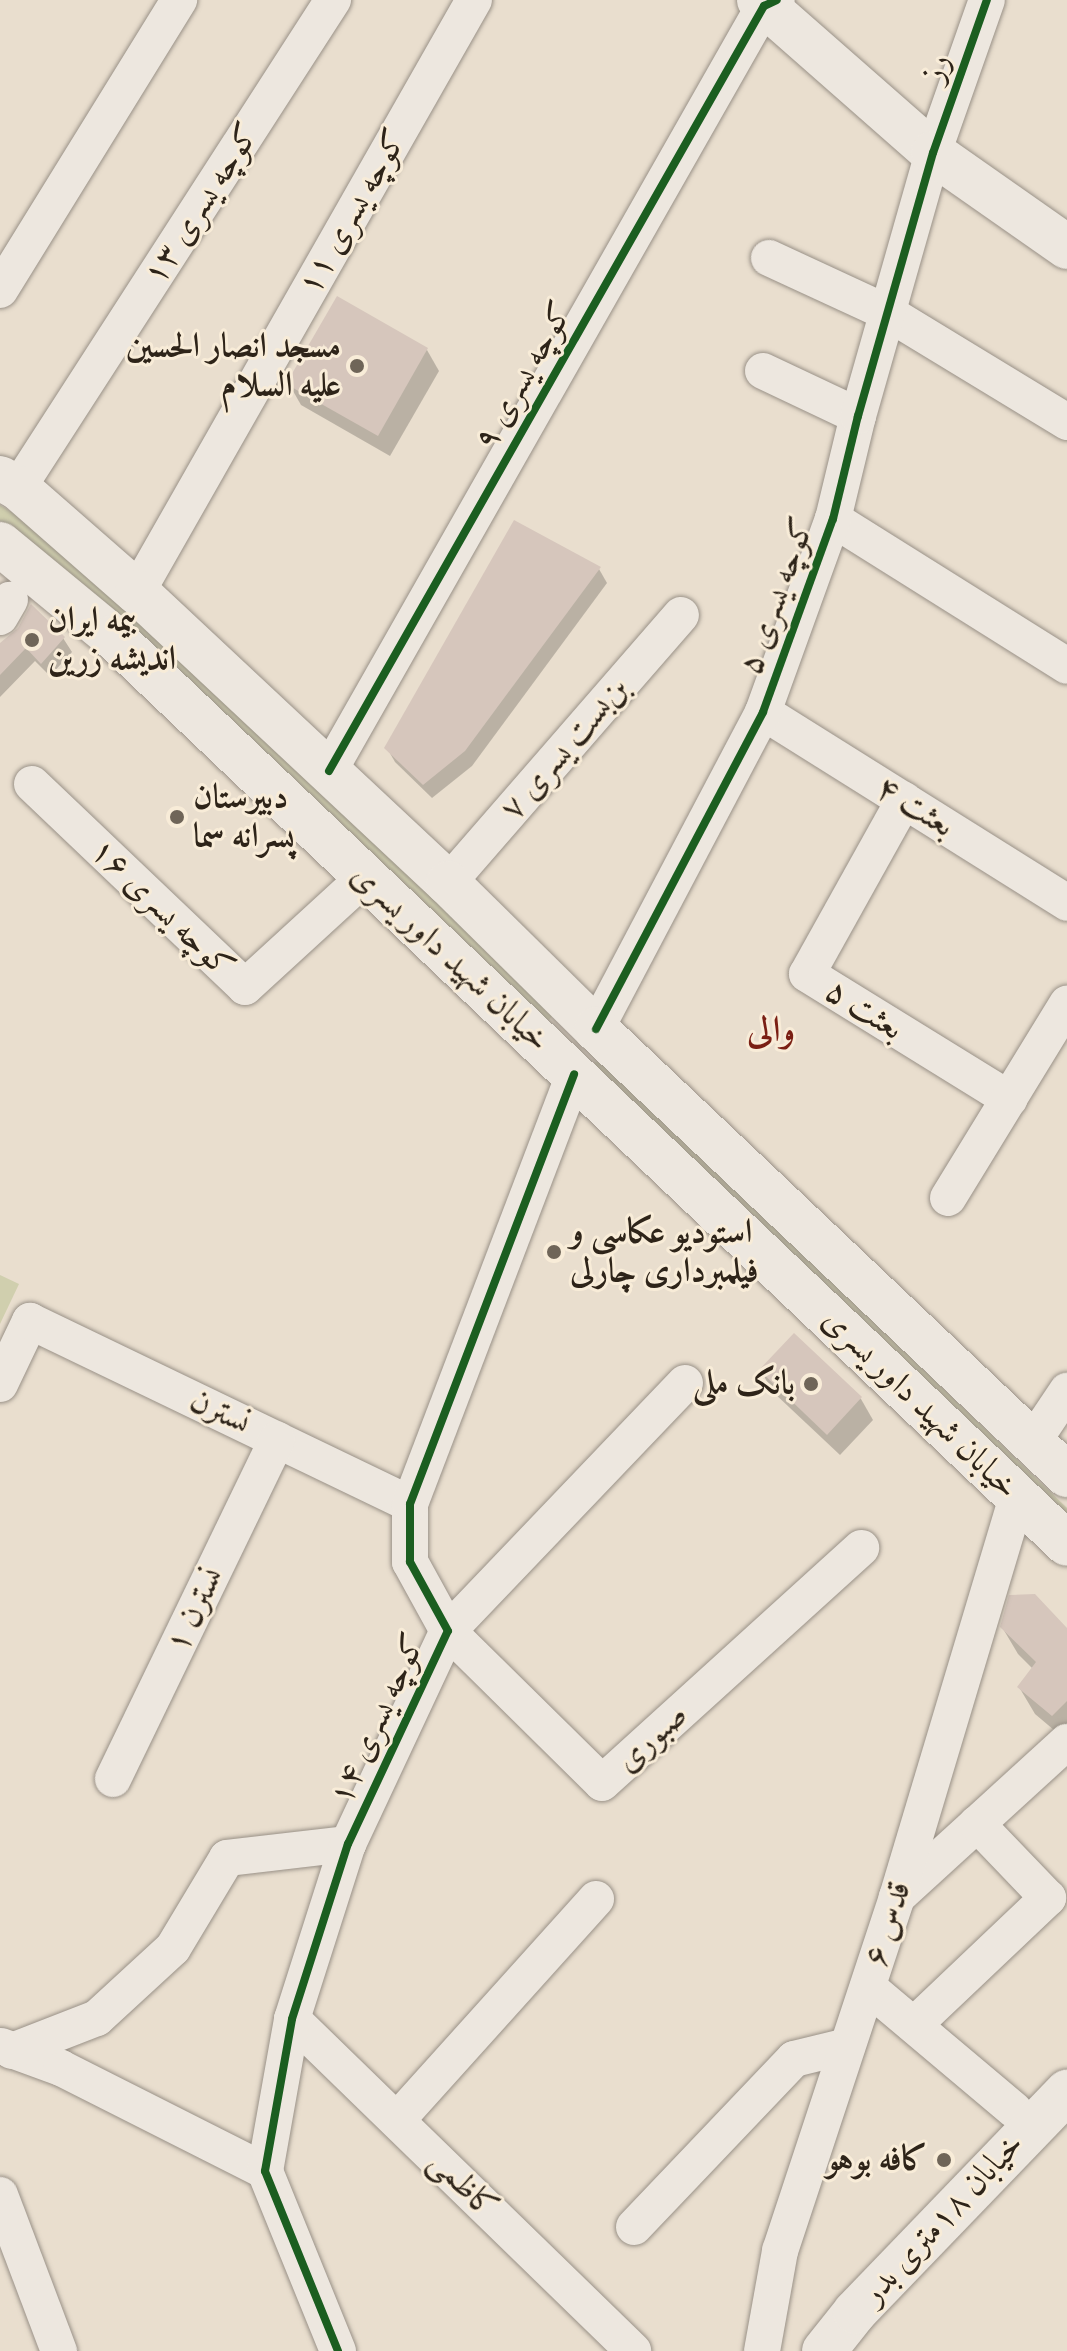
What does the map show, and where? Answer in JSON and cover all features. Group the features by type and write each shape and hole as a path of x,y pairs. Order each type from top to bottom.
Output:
{"main road":[{"path":"767,2 933,153 1067,247"},
{"name":"خیابان شهید داور یسری","path":"9,483 137,592 329,771 1067,1475"},
{"name":"خیابان شهید داور یسری","path":"0,544 113,637 1067,1544"},
{"path":"574,1074 596,1029"},
{"name":"خیابان ۱۸متری بدر","path":"824,2351 855,2312 1067,2092"}],"street":[{"path":"0,290 179,0"},
{"name":"کوچه یسری ۱۳","path":"9,483 333,0"},
{"name":"کوچه یسری ۱۱","path":"137,592 474,0"},
{"name":"رز","path":"933,153 987,0"},
{"name":"کوچه یسری ۹","path":"329,771 767,2"},
{"name":"کوچه یسری ۵","path":"596,1029 763,712 833,519 858,416 933,153"},
{"path":"769,258 888,313 1067,422"},
{"path":"763,371 858,416"},
{"path":"833,519 1067,666"},
{"name":"بن‌بست یسری ۷","path":"448,883 681,615"},
{"name":"بعثت ۴","path":"763,712 1067,903"},
{"name":"کوچه یسری ۱۶","path":"32,784 245,987 364,878"},
{"name":"بعثت ۵","path":"904,800 807,974 1009,1099"},
{"path":"948,1198 1067,1004"},
{"name":"کوچه یسری ۱۴","path":"265,2171 292,2019 348,1844 448,1631 410,1562 410,1504 574,1074"},
{"name":"نسترن","path":"0,1384 30,1321 410,1504"},
{"path":"448,1631 685,1383"},
{"path":"1032,1443 1067,1391"},
{"name":"نسترن ۱","path":"113,1779 277,1440"},
{"name":"قدس ۶","path":"762,2351 780,2251 897,1897 1017,1496"},
{"name":"صبوری","path":"448,1631 602,1783 861,1548"},
{"path":"897,1897 1067,1742"},
{"path":"914,2025 1048,1898 977,1824"},
{"path":"6,2048 97,2018 173,1948 227,1858 348,1844"},
{"path":"398,2119 596,1899"},
{"path":"868,1987 1014,2110"},
{"name":"کاظمی","path":"292,2019 398,2119 569,2293 633,2351"},
{"path":"634,2227 794,2059 847,2046"},
{"path":"6,2048 61,2068 265,2171 338,2351"},
{"path":"0,2195 8,2244 59,2351"}],"green space":[{"path":"0,505 22,518 128,607 545,1003 553,1015 549,1020 539,1016 19,533 0,521"},
{"path":"594,1062 605,1063 1067,1508 1067,1525 601,1077"},
{"path":"0,1275 19,1284 0,1324"}],"building":[{"name":"مسجد انصار الحسین علیه السلام","path":"337,296 428,348 378,436 286,384"},
{"path":"514,520 601,567 465,751 423,785 384,748"},
{"name":"بیمه ایران اندیشه زرین","path":"31,604 65,637 41,664 26,648 0,675 0,643 18,628"},
{"name":"بانک ملی","path":"794,1333 862,1397 827,1435 759,1370"},
{"path":"1035,1594 1067,1628 1067,1701 1052,1716 1017,1687 1036,1662 1000,1627 1009,1595"}],"cycle path":[{"path":"329,771 764,6 777,0"},
{"path":"596,1029 763,712 833,519 858,416 933,153 987,0"},
{"path":"338,2351 265,2171 292,2019 348,1844 448,1631 410,1562 410,1504 574,1074"}],"place":[{"name":"مسجد انصار الحسین علیه السلام","path":"357,366"},
{"name":"بیمه ایران اندیشه زرین","path":"32,640"},
{"name":"دبیرستان پسرانه سما","path":"177,817"},
{"name":"استودیو عکاسی و فیلمبرداری چارلی","path":"554,1252"},
{"name":"بانک ملی","path":"811,1384"},
{"name":"کافه بوهو","path":"944,2160"}],"district":[{"name":"والی","path":"771,1031"}]}
